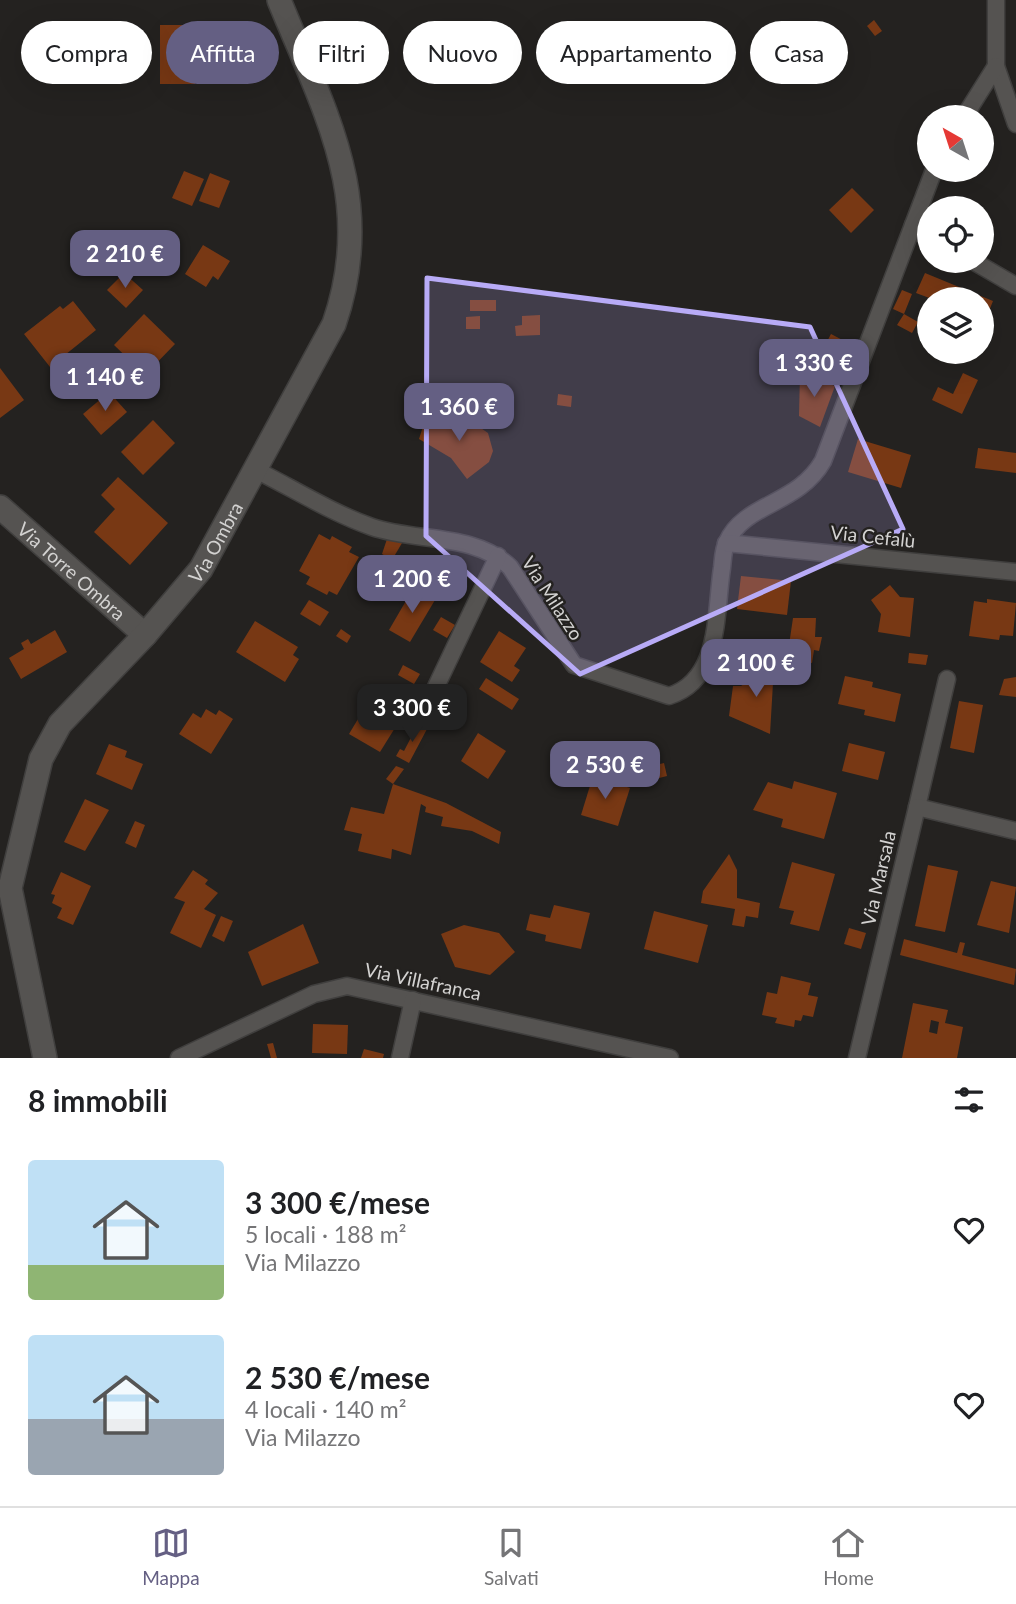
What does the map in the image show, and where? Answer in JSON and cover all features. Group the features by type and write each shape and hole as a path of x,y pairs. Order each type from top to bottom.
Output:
{"main road":[{"name":"Via Ombra","path":"46,1058 5,890 41,760 60,724 145,635 201,569 334,324 345,292 352,234 343,170 332,131 279,0"},
{"name":"Via Torre Ombra","path":"0,507 145,635"}],"street":[{"path":"996,0 996,66 1016,124"},
{"path":"972,105 996,66"},
{"path":"726,543 747,518 799,490 814,477 823,461 929,182"},
{"path":"913,225 917,227"},
{"path":"994,273 1016,286"},
{"name":"Via Milazzo","path":"256,470 375,528 480,548 498,555 510,568 574,666 669,696 692,686 708,665 726,543"},
{"name":"Via Cefalù","path":"726,543 1016,572"},
{"path":"434,691 498,555"},
{"name":"Via Marsala","path":"857,1058 947,679"},
{"path":"916,807 1016,831"},
{"name":"Via Villafranca","path":"179,1058 329,989 347,986 670,1058"},
{"path":"400,1058 413,1000"}],"highlighted area":[{"path":"427,278 810,327 903,529 580,674 426,536"}],"building":[{"path":"874,20 882,31 875,36 867,26"},
{"path":"160,25 166,25 166,84 160,84"},
{"path":"184,171 204,179 192,206 172,198"},
{"path":"210,173 230,181 219,208 199,201"},
{"path":"852,188 874,210 851,233 829,210"},
{"path":"203,245 230,261 218,280 213,276 206,287 185,274"},
{"path":"124,273 143,290 126,308 107,290"},
{"path":"925,273 959,287 919,287"},
{"path":"902,290 912,294 904,314 893,309"},
{"path":"470,300 496,300 496,311 470,311"},
{"path":"73,301 96,330 50,367 24,334 60,306 63,309"},
{"path":"144,314 175,344 145,375 114,345"},
{"path":"904,314 917,321 912,333 897,325"},
{"path":"540,315 540,335 516,336 515,326 522,325 522,316"},
{"path":"480,316 480,329 466,329 466,317"},
{"path":"831,334 852,345 845,358 824,347"},
{"path":"0,368 24,400 0,418"},
{"path":"800,373 835,386 820,427 799,416"},
{"path":"963,373 978,380 962,414 932,400 938,387 953,394"},
{"path":"109,392 127,412 101,435 83,414"},
{"path":"558,394 572,396 571,407 557,405"},
{"path":"426,417 475,424 488,433 493,451 489,462 467,479 451,458 419,439"},
{"path":"153,420 175,443 143,475 121,452"},
{"path":"858,439 911,455 901,488 848,472"},
{"path":"978,448 1016,453 1016,473 975,468"},
{"path":"118,477 168,523 130,565 94,532 115,509 101,495"},
{"path":"319,534 330,540 332,536 352,547 349,552 359,557 337,595 329,591 327,595 306,584 310,577 299,571"},
{"path":"387,539 402,543 392,560 382,554"},
{"path":"741,576 791,581 787,615 737,609"},
{"path":"890,585 900,597 914,598 910,637 878,632 881,614 871,600"},
{"path":"414,587 435,600 410,642 389,630"},
{"path":"987,599 1016,603 1013,636 1000,635 999,640 969,636 974,601 987,603"},
{"path":"309,600 329,612 320,626 300,614"},
{"path":"441,617 455,625 447,638 433,630"},
{"path":"793,618 816,618 815,637 822,637 819,651 814,650 812,663 799,661 801,648 789,645"},
{"path":"255,621 298,647 293,655 299,659 285,682 236,652"},
{"path":"341,629 351,636 347,643 336,636"},
{"path":"55,630 67,652 21,679 9,658 24,649 21,643 28,639 31,644"},
{"path":"499,631 526,648 514,666 520,670 512,682 480,662"},
{"path":"909,653 928,655 926,665 908,663"},
{"path":"403,665 420,674 414,684 398,675"},
{"path":"754,669 785,671 784,684 773,683 770,734 729,716 733,686 741,686 750,680"},
{"path":"845,676 873,682 872,687 901,694 895,722 864,715 865,710 838,704"},
{"path":"1016,677 1016,697 999,695 1004,679"},
{"path":"486,678 519,699 512,710 479,689"},
{"path":"959,701 983,705 974,753 950,748"},
{"path":"367,704 398,723 380,752 349,734"},
{"path":"206,709 216,715 219,710 233,719 211,754 179,734 193,713 201,718"},
{"path":"418,724 427,729 409,763 396,756 400,749 404,751"},
{"path":"478,733 506,751 488,779 461,761"},
{"path":"849,743 885,752 878,780 842,771"},
{"path":"109,744 127,751 125,757 143,764 132,790 96,774"},
{"path":"664,763 667,776 636,784 639,769"},
{"path":"396,766 404,769 393,784 386,779"},
{"path":"593,776 630,788 618,826 581,815"},
{"path":"794,781 837,793 824,839 781,827 783,819 753,810 768,782 792,789"},
{"path":"393,784 446,803 501,832 499,844 472,831 441,826 443,817 425,812 426,807 421,804 411,855 392,849 391,859 358,851 362,834 344,830 351,807 384,814"},
{"path":"85,799 109,810 85,851 64,842"},
{"path":"135,821 145,825 136,848 125,843"},
{"path":"729,854 737,870 737,898 760,903 758,918 746,916 744,927 732,925 735,909 701,903 703,891"},
{"path":"792,862 835,874 819,931 790,924 794,911 779,908"},
{"path":"928,865 958,871 945,932 915,926"},
{"path":"193,870 208,880 205,884 218,893 204,909 216,915 201,948 170,933 185,902 174,898"},
{"path":"61,872 91,886 73,925 57,918 62,908 52,903 55,895 51,894"},
{"path":"991,881 1016,887 1009,933 977,925"},
{"path":"554,905 590,913 581,949 545,941 546,935 526,930 530,914 550,918"},
{"path":"654,911 708,925 698,963 644,949"},
{"path":"221,916 233,921 224,942 212,936"},
{"path":"303,924 319,963 262,986 248,952"},
{"path":"464,925 499,933 515,952 490,975 455,967 441,934"},
{"path":"849,928 866,933 861,949 844,944"},
{"path":"904,939 957,953 960,942 965,943 962,955 1016,969 1014,985 900,955"},
{"path":"781,976 811,983 808,995 818,997 813,1017 803,1015 801,1021 795,1020 794,1027 775,1023 777,1018 762,1015 767,992 777,994"},
{"path":"913,1003 948,1010 945,1023 963,1027 957,1058 902,1058","holes":["931,1020 939,1022 937,1034 929,1032"]},
{"path":"313,1024 348,1025 347,1054 312,1053"},
{"path":"273,1043 277,1058 271,1058 267,1044"},
{"path":"364,1049 384,1054 383,1058 361,1058"}]}
